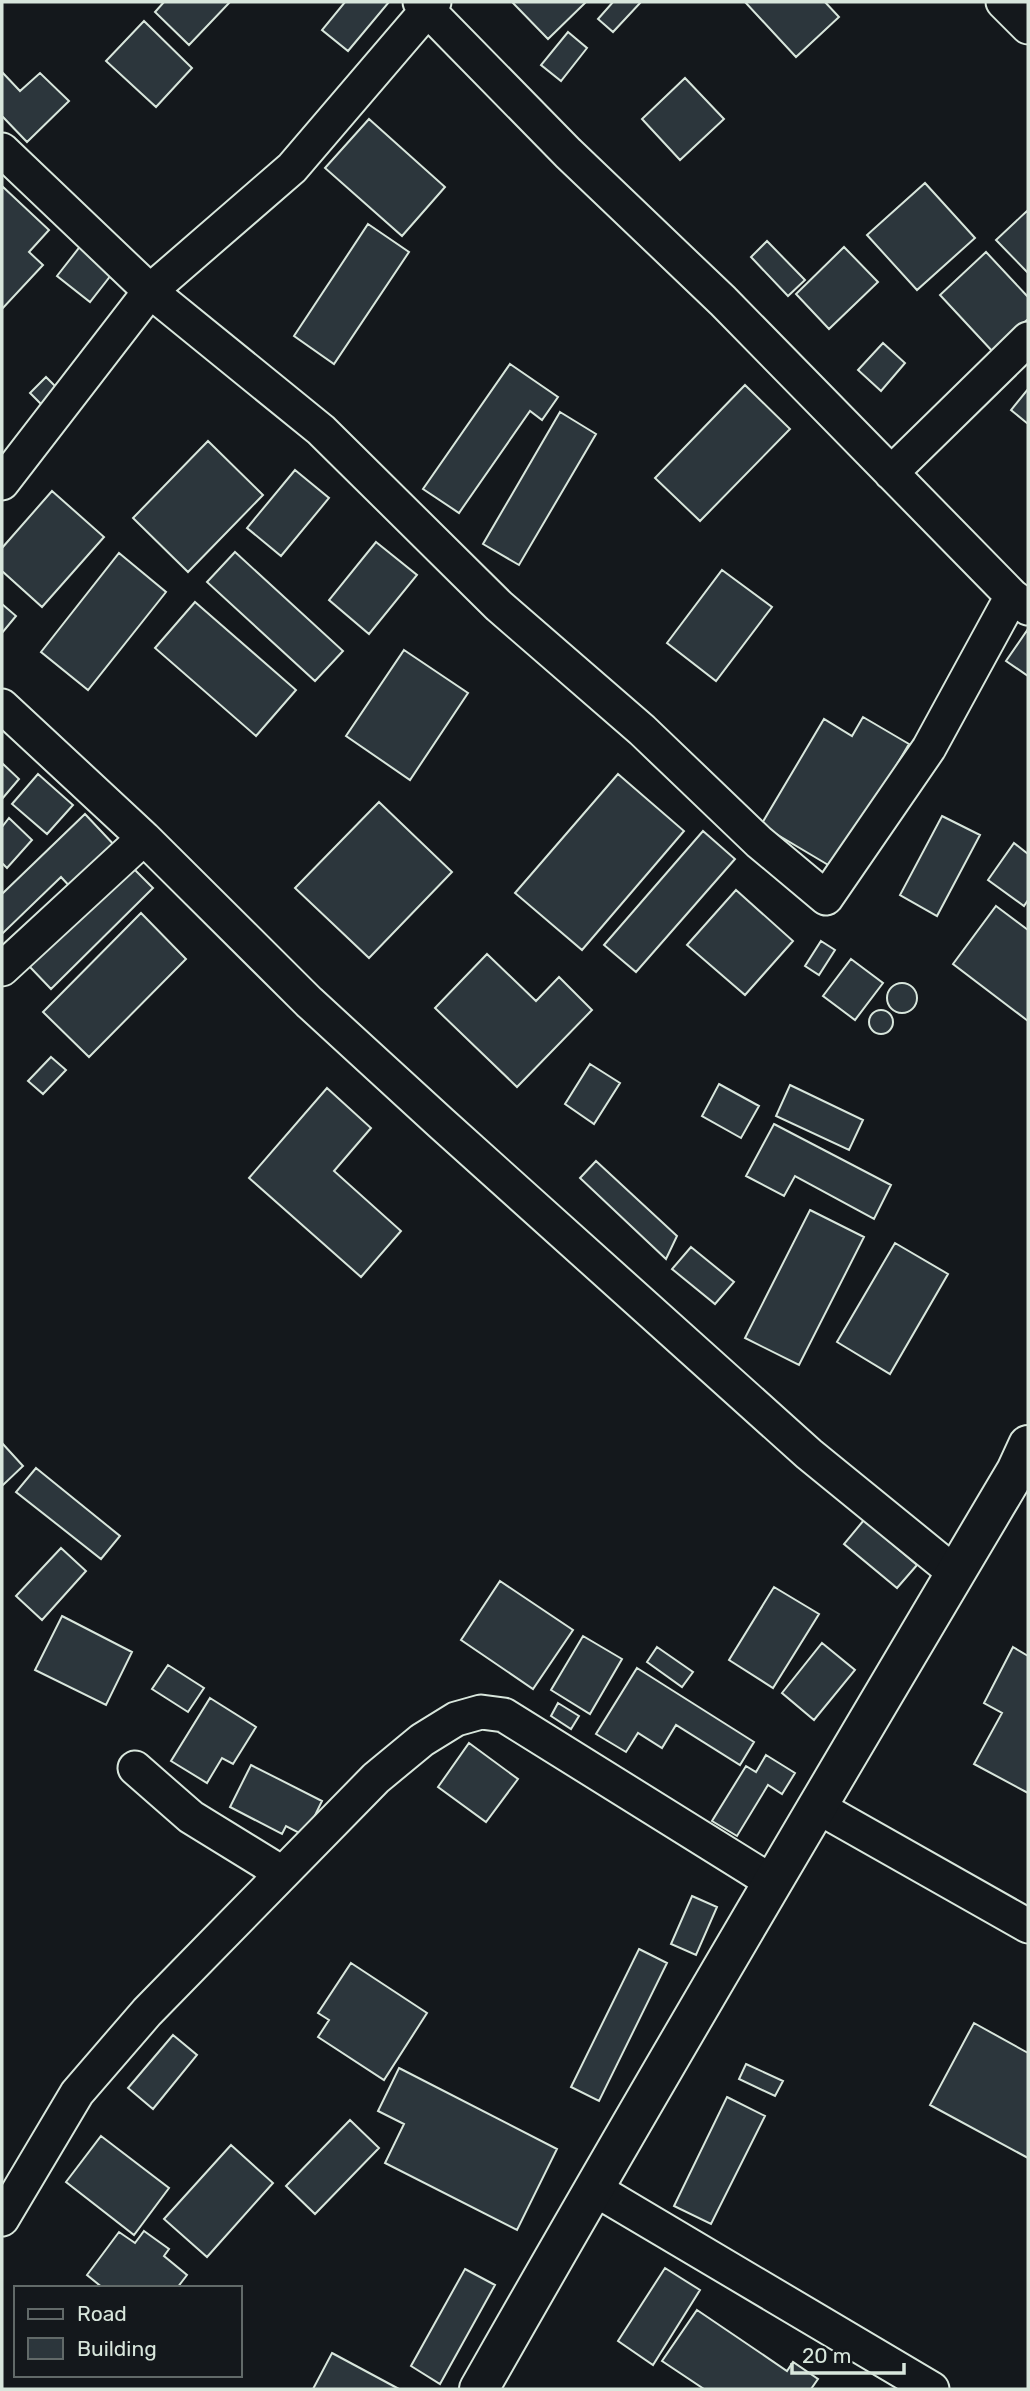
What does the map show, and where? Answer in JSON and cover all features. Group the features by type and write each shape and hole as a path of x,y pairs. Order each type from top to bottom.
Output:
{"street":[{"path":"1003,2 1028,27"},
{"path":"2,150 150,291 321,430 499,606 642,730 759,842 826,898 929,748 1020,602 723,301 568,153 428,4 292,168 150,291 2,483"},
{"path":"891,473 1028,340"},
{"path":"2,706 144,838 309,1002 441,1123 809,1454 956,1573"},
{"path":"2,969 144,838"},
{"path":"479,2389 816,1806 1024,1465"},
{"path":"2,2219 78,2093 147,2012 376,1778 422,1741 456,1719 481,1712 504,1715 772,1882"},
{"path":"135,1768 191,1817 282,1873"},
{"path":"816,1806 1028,1926"},
{"path":"593,2188 932,2389"}],"building":[{"path":"164,2 230,2 189,45 155,12"},
{"path":"345,2 389,2 348,51 322,30"},
{"path":"512,2 586,2 548,39"},
{"path":"613,2 641,2 613,32 598,19"},
{"path":"745,2 825,2 839,17 796,57"},
{"path":"144,21 192,68 156,107 106,61"},
{"path":"568,32 587,48 561,81 541,65"},
{"path":"2,72 20,91 40,73 69,101 27,142 2,116"},
{"path":"685,78 724,119 680,160 642,119"},
{"path":"369,119 445,187 402,236 325,168"},
{"path":"925,183 975,238 917,290 867,235"},
{"path":"2,186 49,230 29,252 43,265 2,309"},
{"path":"1028,210 1028,273 996,240"},
{"path":"368,224 409,252 334,364 294,336"},
{"path":"767,241 805,280 788,296 751,257"},
{"path":"82,244 115,270 90,302 57,276"},
{"path":"844,247 878,282 829,329 796,294"},
{"path":"986,252 1028,297 1028,319 993,352 940,295"},
{"path":"883,343 905,363 881,391 858,370"},
{"path":"510,364 558,397 542,420 530,411 459,513 423,489"},
{"path":"46,377 60,391 44,407 30,393"},
{"path":"745,385 790,429 700,521 655,478"},
{"path":"1028,389 1028,424 1011,410"},
{"path":"560,412 596,434 519,565 483,544"},
{"path":"208,441 263,495 188,572 133,518"},
{"path":"295,470 329,498 281,556 247,528"},
{"path":"52,491 104,537 42,607 2,571 2,548"},
{"path":"376,542 417,575 369,634 329,600"},
{"path":"235,552 343,651 315,681 207,582"},
{"path":"119,553 166,592 88,690 41,652"},
{"path":"722,570 772,607 716,681 667,643"},
{"path":"195,602 296,690 256,736 155,648"},
{"path":"2,604 16,616 2,633"},
{"path":"1028,629 1028,676 1006,661"},
{"path":"404,650 468,693 410,780 346,736"},
{"path":"863,717 909,744 835,869 761,825 824,719 852,736"},
{"path":"2,763 19,779 2,799"},
{"path":"38,774 73,805 47,834 12,804"},
{"path":"618,774 684,831 582,950 515,893"},
{"path":"379,802 452,872 369,958 295,888"},
{"path":"85,814 117,848 73,890 61,877 2,934 2,894"},
{"path":"942,816 980,835 937,916 900,895"},
{"path":"9,818 32,840 7,868 2,863 2,827"},
{"path":"703,831 735,859 636,972 604,945"},
{"path":"1014,843 1028,854 1028,900 1024,906 988,880"},
{"path":"131,866 153,888 51,989 29,966"},
{"path":"736,890 793,941 745,995 687,945"},
{"path":"996,906 1028,930 1028,1021 953,964"},
{"path":"141,913 186,959 89,1057 43,1012"},
{"path":"821,941 835,950 819,975 805,966"},
{"path":"487,954 536,1001 559,977 592,1010 517,1087 435,1008"},
{"path":"851,959 883,983 855,1020 823,996"},
{"path":"902,983 913,987 917,998 913,1009 902,1013 891,1009 887,998 891,987"},
{"path":"876,1010 886,1010 893,1017 893,1027 886,1034 876,1034 869,1027 869,1017"},
{"path":"51,1057 66,1070 43,1094 28,1081"},
{"path":"590,1064 620,1083 594,1124 565,1104"},
{"path":"719,1084 759,1106 741,1138 702,1116"},
{"path":"790,1085 863,1120 849,1150 776,1116"},
{"path":"327,1088 371,1128 334,1171 401,1231 361,1277 249,1178"},
{"path":"774,1124 891,1185 874,1219 795,1176 784,1196 746,1176"},
{"path":"596,1161 677,1236 666,1259 580,1178"},
{"path":"810,1210 864,1237 799,1365 745,1338"},
{"path":"895,1243 948,1274 890,1374 837,1342"},
{"path":"691,1247 734,1282 715,1304 672,1269"},
{"path":"2,1443 23,1466 2,1486"},
{"path":"36,1468 120,1536 101,1559 16,1492"},
{"path":"864,1520 917,1565 897,1588 844,1544"},
{"path":"61,1548 86,1571 42,1620 16,1596"},
{"path":"500,1581 573,1630 533,1689 461,1640"},
{"path":"774,1587 819,1614 773,1688 729,1660"},
{"path":"62,1616 132,1652 106,1705 35,1670"},
{"path":"583,1636 622,1659 590,1714 551,1690"},
{"path":"822,1643 855,1670 814,1720 782,1693"},
{"path":"657,1647 693,1672 682,1687 647,1662"},
{"path":"1013,1647 1028,1656 1028,1793 974,1764 1002,1713 984,1703"},
{"path":"168,1665 204,1688 188,1712 152,1689"},
{"path":"637,1668 754,1742 740,1765 676,1725 662,1748 638,1733 626,1752 596,1734"},
{"path":"210,1698 256,1727 233,1764 222,1758 207,1783 171,1761"},
{"path":"558,1703 579,1716 571,1729 551,1716"},
{"path":"469,1743 518,1779 486,1822 438,1787"},
{"path":"766,1755 795,1773 782,1794 768,1785 737,1836 712,1821 746,1766 756,1772"},
{"path":"251,1765 322,1801 305,1836 286,1826 282,1834 230,1807"},
{"path":"692,1896 717,1907 696,1955 671,1944"},
{"path":"639,1949 667,1963 599,2101 571,2087"},
{"path":"351,1963 427,2013 384,2080 318,2037 329,2020 318,2013"},
{"path":"974,2023 1028,2053 1028,2158 930,2105"},
{"path":"173,2035 197,2055 153,2109 128,2088"},
{"path":"746,2064 783,2081 775,2096 739,2079"},
{"path":"399,2068 557,2149 517,2230 385,2163 404,2124 378,2111"},
{"path":"727,2097 765,2116 711,2224 674,2206"},
{"path":"350,2120 379,2148 315,2214 286,2186"},
{"path":"101,2136 169,2188 134,2235 66,2182"},
{"path":"231,2145 273,2183 207,2257 164,2219"},
{"path":"144,2231 169,2249 164,2256 187,2275 179,2286 101,2286 87,2275 119,2232 135,2243"},
{"path":"665,2268 700,2290 653,2365 618,2341"},
{"path":"465,2269 495,2285 440,2384 411,2366"},
{"path":"697,2310 787,2371 793,2362 818,2379 811,2389 704,2389 662,2361"},
{"path":"332,2353 399,2389 313,2389"}]}
